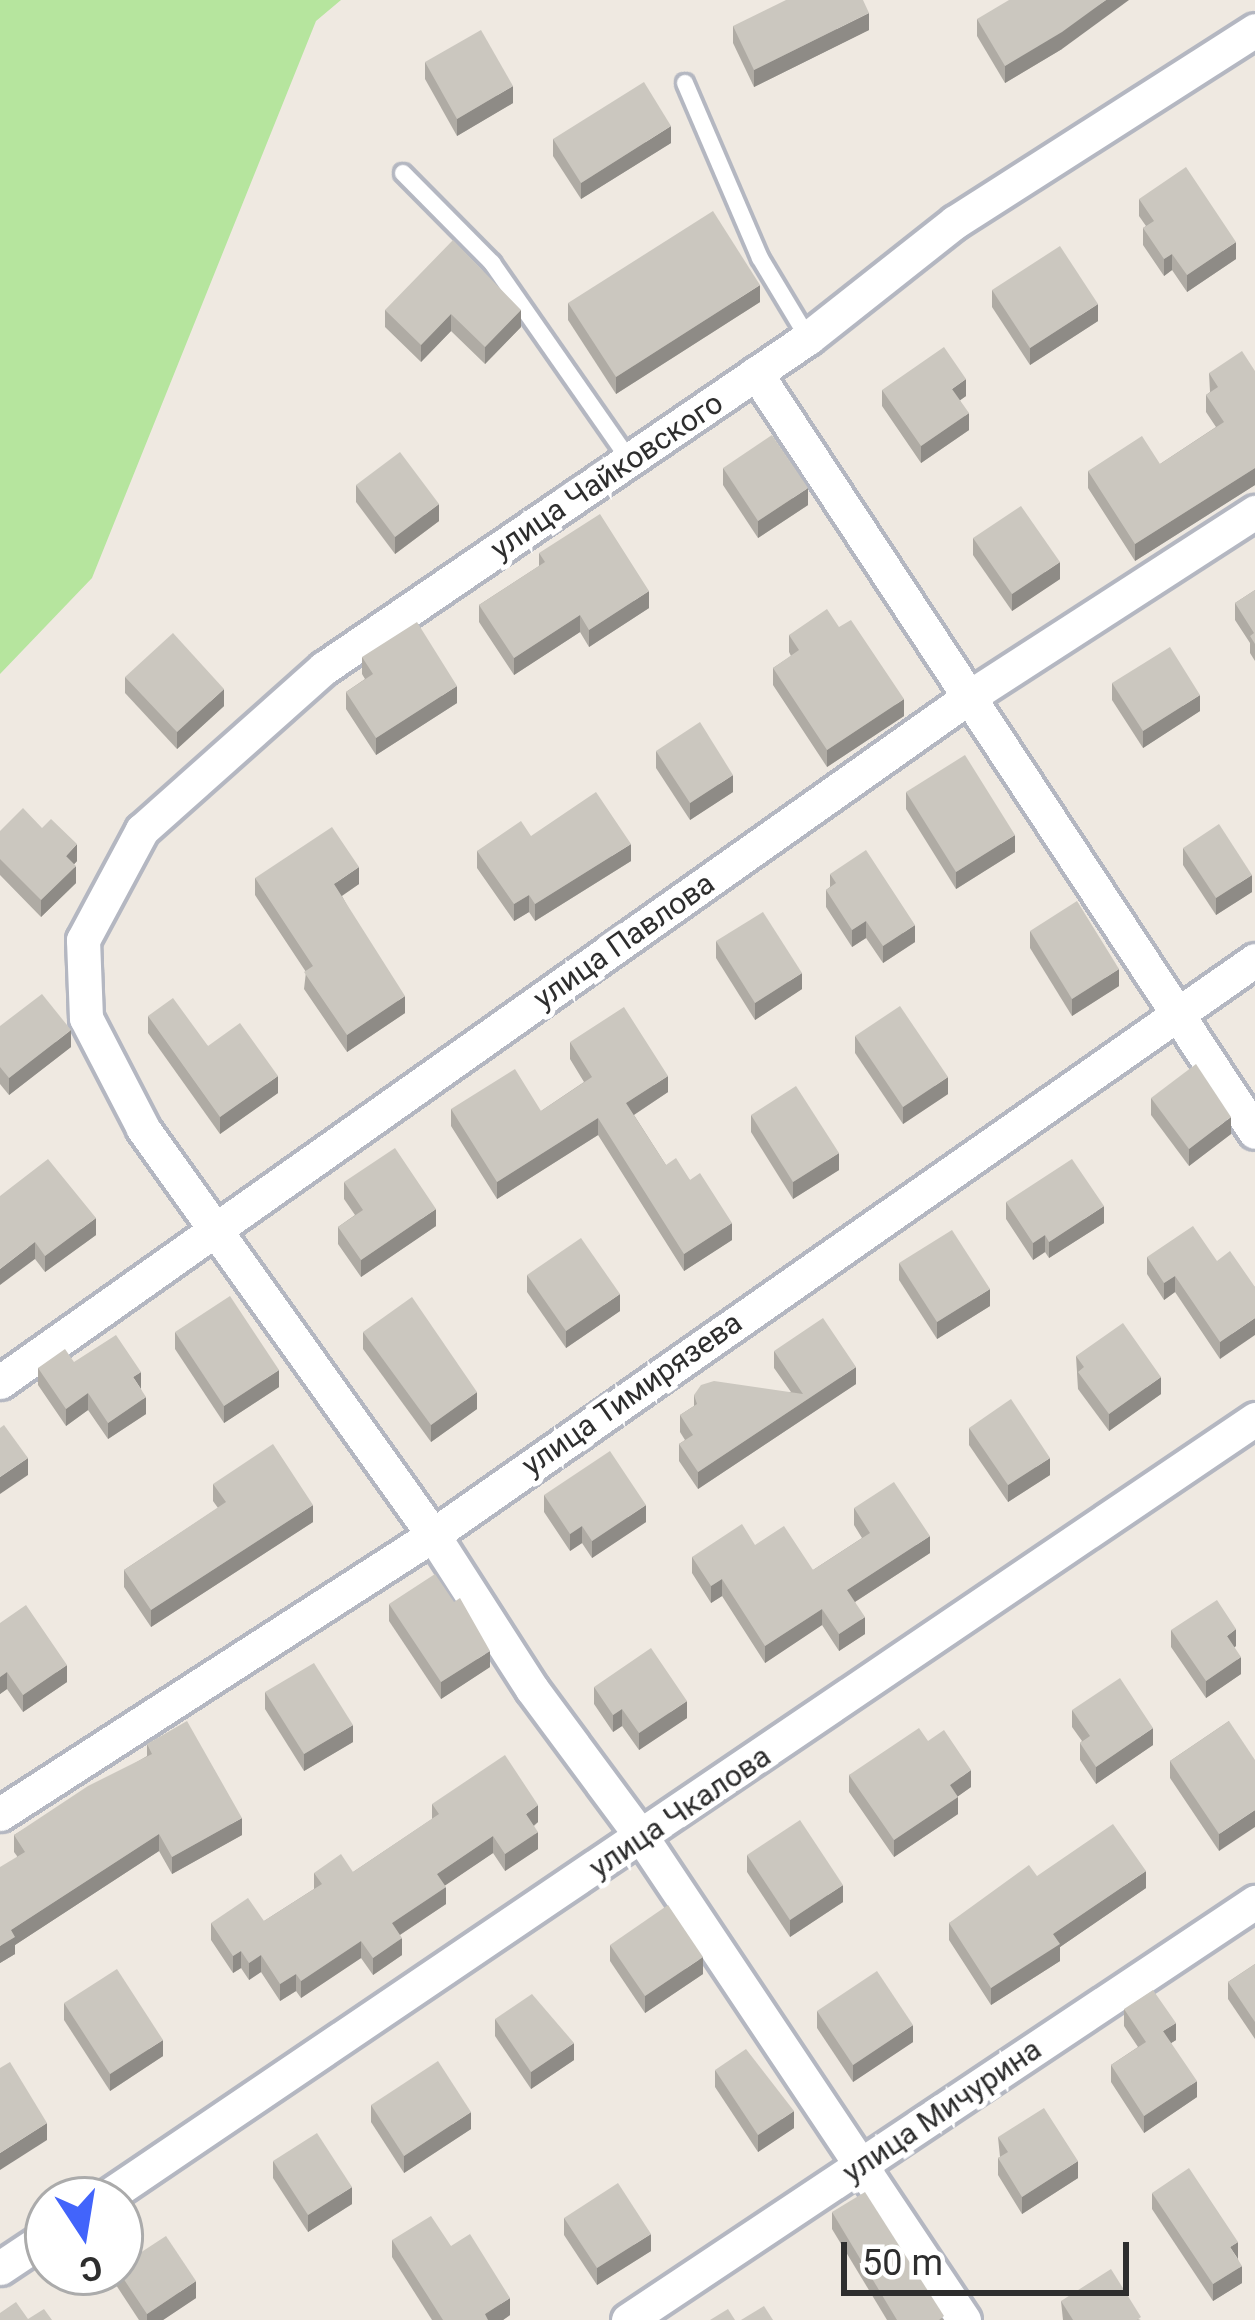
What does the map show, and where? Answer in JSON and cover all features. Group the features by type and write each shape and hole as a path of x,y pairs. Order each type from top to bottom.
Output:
{"street":[{"name":"улица Чайковского","path":"217,1229 143,1128 86,1018 83,940 142,830 324,668 808,338 956,222 1255,30"},
{"path":"756,373 1255,1132"},
{"name":"улица Павлова","path":"0,1382 969,697 1255,512"},
{"name":"улица Тимирязева","path":"0,1814 433,1535 1175,1011 1255,960"},
{"path":"217,1229 433,1535 532,1689 643,1839 964,2320"},
{"name":"улица Чкалова","path":"138,2176 643,1839 1255,1419"},
{"name":"улица Мичурина","path":"628,2320 1255,1902"}],"lane":[{"path":"685,82 760,258 808,338"},
{"path":"403,173 492,263 631,461"}],"green space":[{"path":"0,0 341,0 316,21 92,578 0,674"}],"building":[{"path":"786,0 863,0 869,13 754,70 733,26"},
{"path":"1009,0 1106,0 1005,66 977,19"},
{"path":"481,30 513,86 457,119 425,62"},
{"path":"644,82 671,126 581,183 553,139"},
{"path":"1186,167 1236,242 1187,275 1172,254 1164,259 1143,228 1154,221 1139,199"},
{"path":"713,211 760,285 616,377 568,303"},
{"path":"453,240 521,310 485,347 451,314 421,345 385,310"},
{"path":"1060,246 1098,304 1030,348 992,290"},
{"path":"944,347 966,379 952,389 969,413 921,446 882,390"},
{"path":"1242,351 1255,371 1255,468 1135,544 1088,471 1142,436 1160,464 1224,422 1206,395 1218,387 1209,373"},
{"path":"772,435 808,488 758,521 723,468"},
{"path":"400,452 439,504 395,537 356,485"},
{"path":"1021,506 1060,562 1012,594 973,538"},
{"path":"600,514 649,591 589,630 580,615 514,658 479,605 545,562 539,553"},
{"path":"1255,590 1255,644 1250,636 1254,633 1235,603"},
{"path":"827,609 839,627 851,620 904,699 827,750 773,668 799,650 789,635"},
{"path":"417,622 457,686 376,738 346,692 373,674 362,657"},
{"path":"173,633 224,689 177,732 125,677"},
{"path":"1170,647 1200,695 1143,731 1112,683"},
{"path":"700,722 733,775 690,803 656,751"},
{"path":"965,755 1015,835 956,872 906,792"},
{"path":"596,792 631,844 535,904 529,895 514,904 477,851 521,821 531,836"},
{"path":"23,808 42,828 51,819 77,844 66,856 76,866 41,900 0,859 0,831"},
{"path":"1219,824 1252,875 1216,898 1183,848"},
{"path":"332,827 359,867 334,884 405,996 347,1035 304,972 313,966 255,878"},
{"path":"866,850 915,925 883,946 866,921 852,930 826,890 836,883 830,874"},
{"path":"1077,901 1119,969 1072,999 1030,931"},
{"path":"763,912 802,973 755,1003 716,941"},
{"path":"42,994 71,1030 9,1078 0,1067 0,1026"},
{"path":"173,998 208,1046 240,1023 278,1076 220,1117 148,1016"},
{"path":"900,1006 948,1077 903,1107 855,1036"},
{"path":"624,1007 668,1076 626,1103 666,1165 676,1158 690,1180 700,1173 732,1223 684,1254 598,1118 497,1182 451,1109 515,1069 541,1111 592,1077 570,1042"},
{"path":"1196,1064 1231,1117 1189,1149 1151,1098"},
{"path":"796,1086 839,1153 793,1182 751,1115"},
{"path":"395,1148 436,1209 361,1260 338,1227 363,1210 344,1182"},
{"path":"48,1159 96,1218 45,1256 35,1242 0,1269 0,1196"},
{"path":"1072,1159 1104,1206 1049,1242 1045,1235 1033,1243 1006,1202"},
{"path":"1193,1226 1217,1261 1230,1251 1255,1287 1255,1318 1220,1342 1175,1276 1164,1283 1147,1257"},
{"path":"952,1230 990,1289 937,1322 899,1263"},
{"path":"581,1238 620,1294 566,1331 527,1275"},
{"path":"230,1296 279,1370 224,1406 175,1332"},
{"path":"412,1297 477,1392 431,1425 363,1332"},
{"path":"823,1318 856,1367 698,1472 679,1444 693,1435 680,1415 697,1404 694,1395 701,1385 714,1381 803,1394 774,1351"},
{"path":"1123,1323 1161,1377 1109,1414 1078,1372 1084,1367 1076,1356"},
{"path":"116,1335 141,1372 133,1377 146,1397 108,1423 88,1393 66,1409 38,1368 65,1349 74,1362"},
{"path":"1011,1399 1050,1458 1008,1485 969,1428"},
{"path":"4,1425 28,1458 0,1477 0,1428"},
{"path":"273,1444 313,1505 151,1610 124,1570 226,1502 213,1484"},
{"path":"610,1451 646,1505 592,1541 582,1526 570,1534 544,1495"},
{"path":"894,1482 930,1536 847,1590 865,1617 839,1634 822,1609 765,1646 722,1579 711,1586 692,1557 742,1524 755,1545 784,1526 813,1570 870,1533 854,1508"},
{"path":"435,1574 454,1602 460,1598 490,1651 441,1682 389,1604"},
{"path":"1217,1600 1236,1629 1227,1636 1241,1657 1206,1681 1171,1630"},
{"path":"26,1605 67,1665 23,1695 7,1672 0,1677 0,1623"},
{"path":"651,1648 687,1701 639,1733 622,1709 613,1715 594,1687"},
{"path":"314,1663 353,1725 304,1754 265,1692"},
{"path":"1120,1678 1153,1728 1096,1767 1080,1743 1090,1736 1072,1710"},
{"path":"187,1721 242,1818 172,1857 159,1834 11,1930 15,1937 0,1946 0,1867 25,1852 14,1835 88,1786 152,1754 147,1744"},
{"path":"1229,1721 1255,1760 1255,1810 1219,1834 1170,1761"},
{"path":"919,1728 928,1741 944,1730 971,1770 950,1785 958,1797 894,1840 849,1775"},
{"path":"505,1755 538,1805 526,1814 538,1832 505,1854 493,1836 437,1874 446,1887 392,1923 402,1938 373,1958 361,1941 301,1981 296,1974 280,1984 261,1955 249,1963 241,1951 233,1956 211,1923 248,1898 264,1921 322,1884 314,1873 341,1854 353,1872 439,1814 432,1804"},
{"path":"800,1820 843,1885 790,1920 747,1855"},
{"path":"1113,1824 1146,1871 1053,1934 1060,1944 991,1988 949,1923 1029,1865 1037,1876"},
{"path":"668,1905 703,1957 645,1996 610,1945"},
{"path":"1255,1964 1255,2022 1228,1982"},
{"path":"117,1969 163,2040 110,2074 64,2003"},
{"path":"877,1971 913,2025 853,2065 817,2011"},
{"path":"1153,1990 1176,2023 1163,2031 1197,2081 1144,2116 1111,2065 1146,2042 1124,2009"},
{"path":"532,1994 574,2043 531,2072 495,2019"},
{"path":"746,2049 794,2111 758,2135 715,2070"},
{"path":"438,2061 471,2112 404,2156 371,2105"},
{"path":"10,2062 47,2123 0,2153 0,2068"},
{"path":"1044,2108 1078,2161 1022,2197 998,2158 1008,2152 998,2137"},
{"path":"317,2133 352,2187 308,2215 273,2161"},
{"path":"1189,2168 1238,2242 1230,2247 1242,2266 1213,2284 1152,2193"},
{"path":"618,2183 651,2234 597,2268 564,2218"},
{"path":"865,2192 944,2316 939,2320 897,2320 832,2212"},
{"path":"431,2216 451,2246 470,2234 510,2298 485,2314 488,2320 443,2320 392,2240"},
{"path":"166,2236 196,2281 147,2314 135,2296 144,2296 144,2250"},
{"path":"1111,2269 1141,2317 1073,2320 1061,2301"},
{"path":"16,2302 28,2319 44,2309 52,2320 0,2320 0,2313"},
{"path":"764,2306 773,2320 741,2320"},
{"path":"728,2309 735,2320 710,2320"}]}
